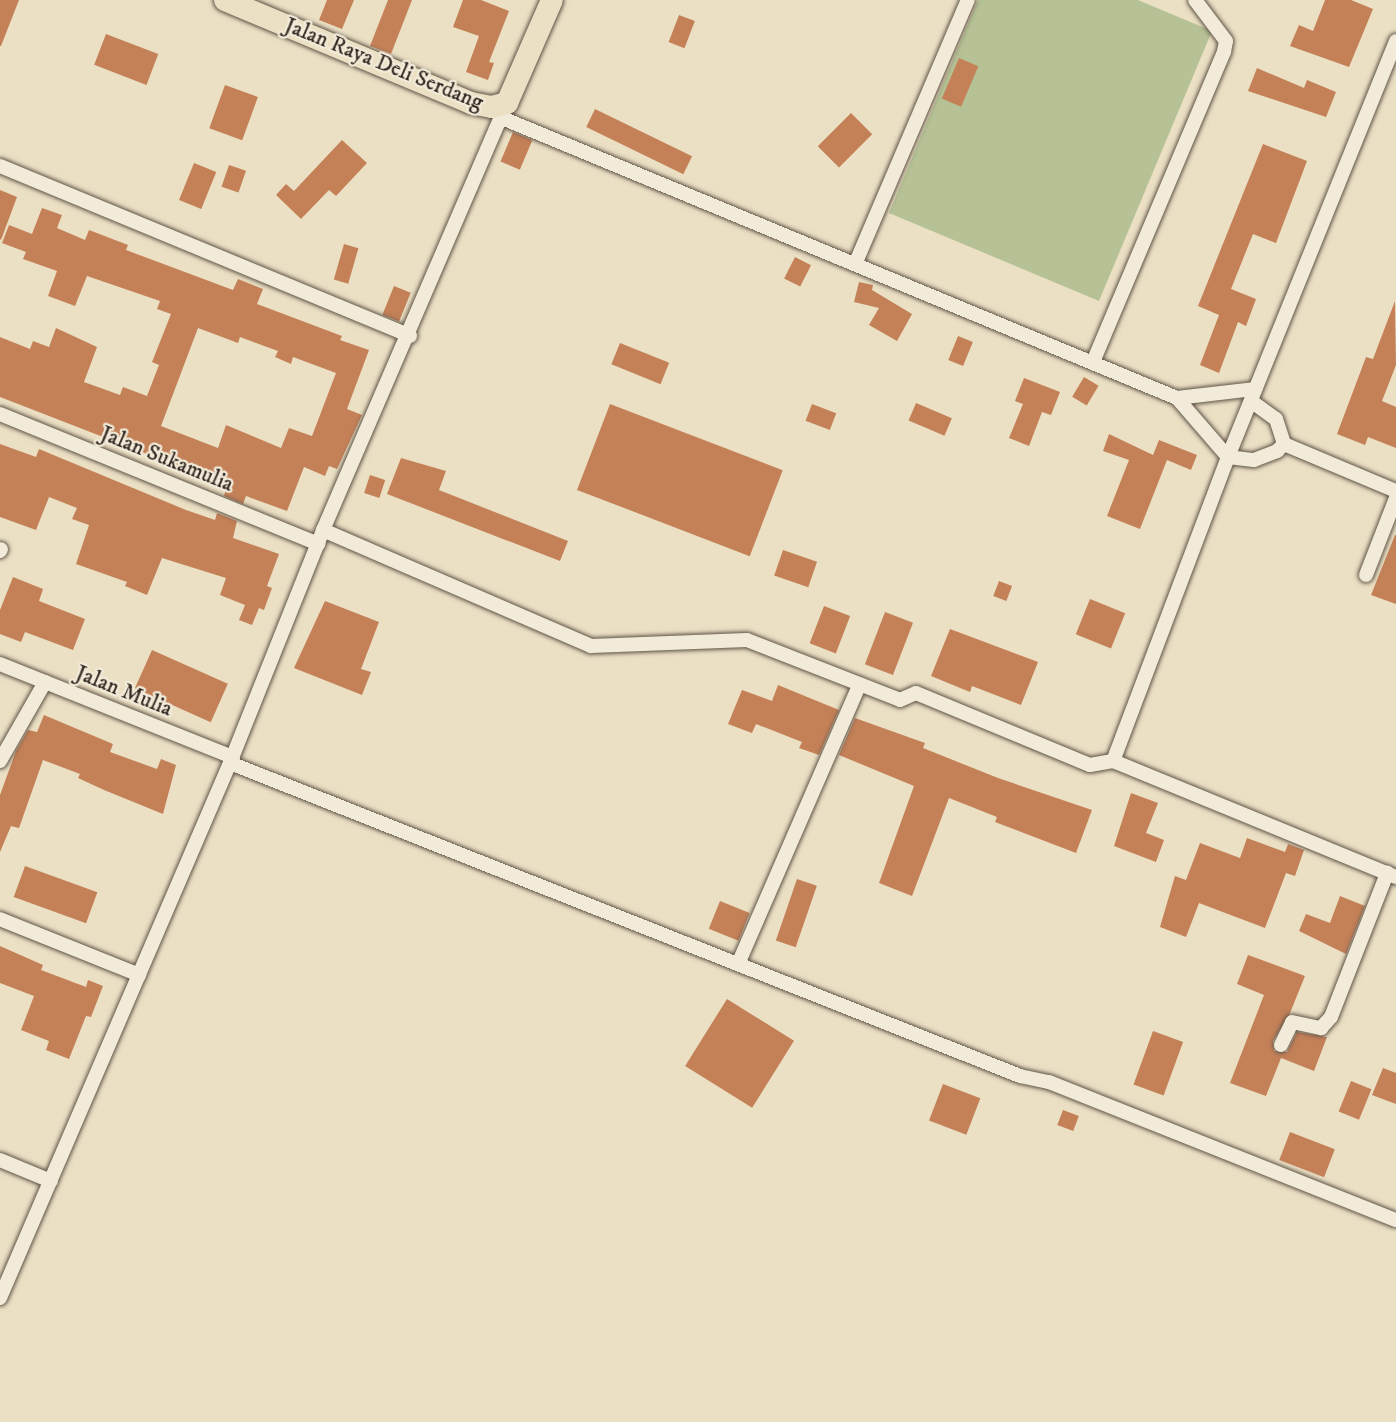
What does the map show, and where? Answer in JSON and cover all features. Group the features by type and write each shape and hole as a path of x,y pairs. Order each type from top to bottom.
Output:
{"main road":[{"name":"Jalan Raya Deli Serdang","path":"225,0 254,6 471,103 505,110 552,0"}],"street":[{"path":"856,262 969,0"},
{"path":"1093,362 1224,52 1226,41 1195,0"},
{"path":"1113,761 1228,458 1396,41"},
{"path":"0,1298 232,760 323,530 410,336 505,110 1177,398 1253,395 1276,419 1284,444 1396,491"},
{"path":"0,166 410,336"},
{"path":"1177,398 1228,458 1254,460 1277,452 1284,444"},
{"name":"Jalan Sukamulia","path":"0,414 318,544"},
{"path":"1366,575 1396,498"},
{"path":"323,530 591,646 747,640 900,700 916,693 1090,765 1113,761 1391,875 1328,1024 1321,1028 1292,1022 1281,1045"},
{"name":"Jalan Mulia","path":"0,664 738,964 1396,1220"},
{"path":"0,761 45,682"},
{"path":"738,964 860,684"},
{"path":"0,919 140,975"},
{"path":"0,1160 51,1181"}],"green space":[{"path":"978,0 1138,0 1212,31 1099,301 889,213"}],"building":[{"path":"0,0 19,0 1,46 0,46"},
{"path":"327,0 354,0 342,29 319,20"},
{"path":"388,0 412,0 391,54 370,46"},
{"path":"463,0 481,0 509,11 489,62 494,63 488,80 466,72 479,36 453,27"},
{"path":"1325,0 1351,0 1373,9 1349,67 1290,46 1299,25 1313,31"},
{"path":"679,15 695,21 684,48 669,42"},
{"path":"106,34 158,54 146,85 94,65"},
{"path":"959,58 978,66 961,107 942,99"},
{"path":"1257,68 1304,88 1307,80 1336,92 1326,117 1248,91"},
{"path":"225,85 258,97 242,140 209,128"},
{"path":"595,109 692,156 683,174 586,127"},
{"path":"851,113 872,134 839,167 818,146"},
{"path":"513,132 532,140 520,170 500,161"},
{"path":"342,140 367,163 336,196 329,190 301,219 276,195 286,184 294,191"},
{"path":"1263,144 1307,161 1276,243 1253,234 1231,289 1256,299 1246,326 1238,322 1219,373 1200,365 1219,315 1198,306"},
{"path":"194,163 216,172 201,209 179,200"},
{"path":"229,165 246,171 239,193 222,187"},
{"path":"0,190 17,197 1,240 0,239"},
{"path":"42,208 62,215 57,228 85,240 89,230 128,245 126,250 233,290 238,279 263,289 257,304 342,336 340,340 369,350 347,409 362,415 337,469 329,466 325,476 304,467 287,511 246,496 243,504 224,496 227,485 0,397 0,337 30,349 33,341 49,347 56,328 97,347 84,382 120,395 123,387 147,396 159,365 152,362 171,314 157,309 160,301 87,276 75,306 48,296 57,271 23,259 26,252 2,243 9,225 32,234","holes":["198,328 238,343 240,337 278,351 275,357 291,364 293,357 336,373 312,436 289,428 281,448 226,425 218,448 161,426"]},
{"path":"344,244 358,248 348,284 334,280"},
{"path":"795,257 811,265 800,287 784,278"},
{"path":"859,282 873,285 872,290 912,314 897,341 869,325 879,308 854,302"},
{"path":"394,286 411,293 399,321 382,315"},
{"path":"1395,301 1396,365 1382,401 1396,407 1396,448 1368,437 1365,445 1337,434 1366,357 1373,359"},
{"path":"958,336 973,342 963,366 948,360"},
{"path":"620,343 669,363 661,384 611,364"},
{"path":"1084,377 1099,386 1087,405 1072,397"},
{"path":"1024,378 1060,392 1051,415 1042,412 1029,446 1009,438 1023,404 1015,401"},
{"path":"916,403 952,418 944,436 909,420"},
{"path":"610,404 783,470 750,556 577,490"},
{"path":"812,404 836,413 830,430 806,421"},
{"path":"1109,434 1153,455 1159,440 1197,455 1191,470 1167,460 1140,529 1107,516 1129,460 1103,451"},
{"path":"0,444 36,457 39,449 186,510 215,520 217,513 237,521 233,538 279,554 267,586 272,588 264,610 259,608 252,625 239,620 245,605 220,595 226,578 162,558 147,595 125,586 127,582 76,564 89,525 72,519 77,508 49,497 36,530 0,517"},
{"path":"401,458 446,471 439,490 568,541 560,561 387,494"},
{"path":"370,475 385,480 379,498 364,493"},
{"path":"1396,535 1396,604 1371,595"},
{"path":"783,550 817,562 808,587 774,576"},
{"path":"13,577 43,589 39,601 85,619 73,650 25,632 21,642 0,634 0,610"},
{"path":"999,581 1012,586 1006,601 993,596"},
{"path":"1090,599 1125,613 1111,648 1076,634"},
{"path":"325,601 379,622 361,669 371,672 362,695 294,668"},
{"path":"824,606 850,616 836,653 810,643"},
{"path":"885,612 913,623 893,675 865,664"},
{"path":"950,629 1038,662 1021,705 972,686 970,692 931,676"},
{"path":"152,650 228,684 211,722 135,688"},
{"path":"778,685 839,710 819,755 799,748 802,742 756,724 752,733 728,724 742,690 772,701"},
{"path":"44,715 113,744 110,752 157,769 161,759 176,765 163,814 78,778 80,774 43,760 19,828 11,826 0,852 0,795 16,751 28,730 37,732"},
{"path":"855,718 925,743 923,748 998,778 1092,810 1076,853 995,822 997,817 949,798 912,896 879,883 914,786 839,755"},
{"path":"1131,793 1158,803 1146,833 1164,840 1156,862 1114,846"},
{"path":"1247,838 1285,852 1288,844 1304,850 1295,876 1286,873 1265,928 1199,903 1186,937 1160,927 1175,876 1186,880 1200,843 1240,858"},
{"path":"25,866 97,892 86,923 14,897"},
{"path":"797,879 817,886 796,947 776,940"},
{"path":"1340,896 1365,906 1346,954 1299,931 1306,914 1330,923"},
{"path":"720,901 750,913 738,941 709,929"},
{"path":"0,946 43,965 41,970 86,987 88,980 103,986 91,1017 86,1016 69,1059 46,1050 49,1041 21,1030 34,996 0,983"},
{"path":"1248,955 1305,976 1290,1013 1273,1041 1274,1051 1287,1052 1297,1032 1327,1037 1314,1071 1281,1058 1266,1096 1230,1083 1264,995 1237,984"},
{"path":"727,999 794,1041 752,1108 685,1066"},
{"path":"1153,1031 1183,1042 1164,1096 1134,1085"},
{"path":"1383,1068 1396,1073 1396,1104 1372,1095"},
{"path":"1351,1081 1371,1089 1359,1120 1339,1112"},
{"path":"943,1084 980,1098 966,1135 929,1120"},
{"path":"1063,1110 1079,1116 1073,1131 1057,1125"},
{"path":"1290,1132 1335,1149 1324,1177 1279,1160"}]}
